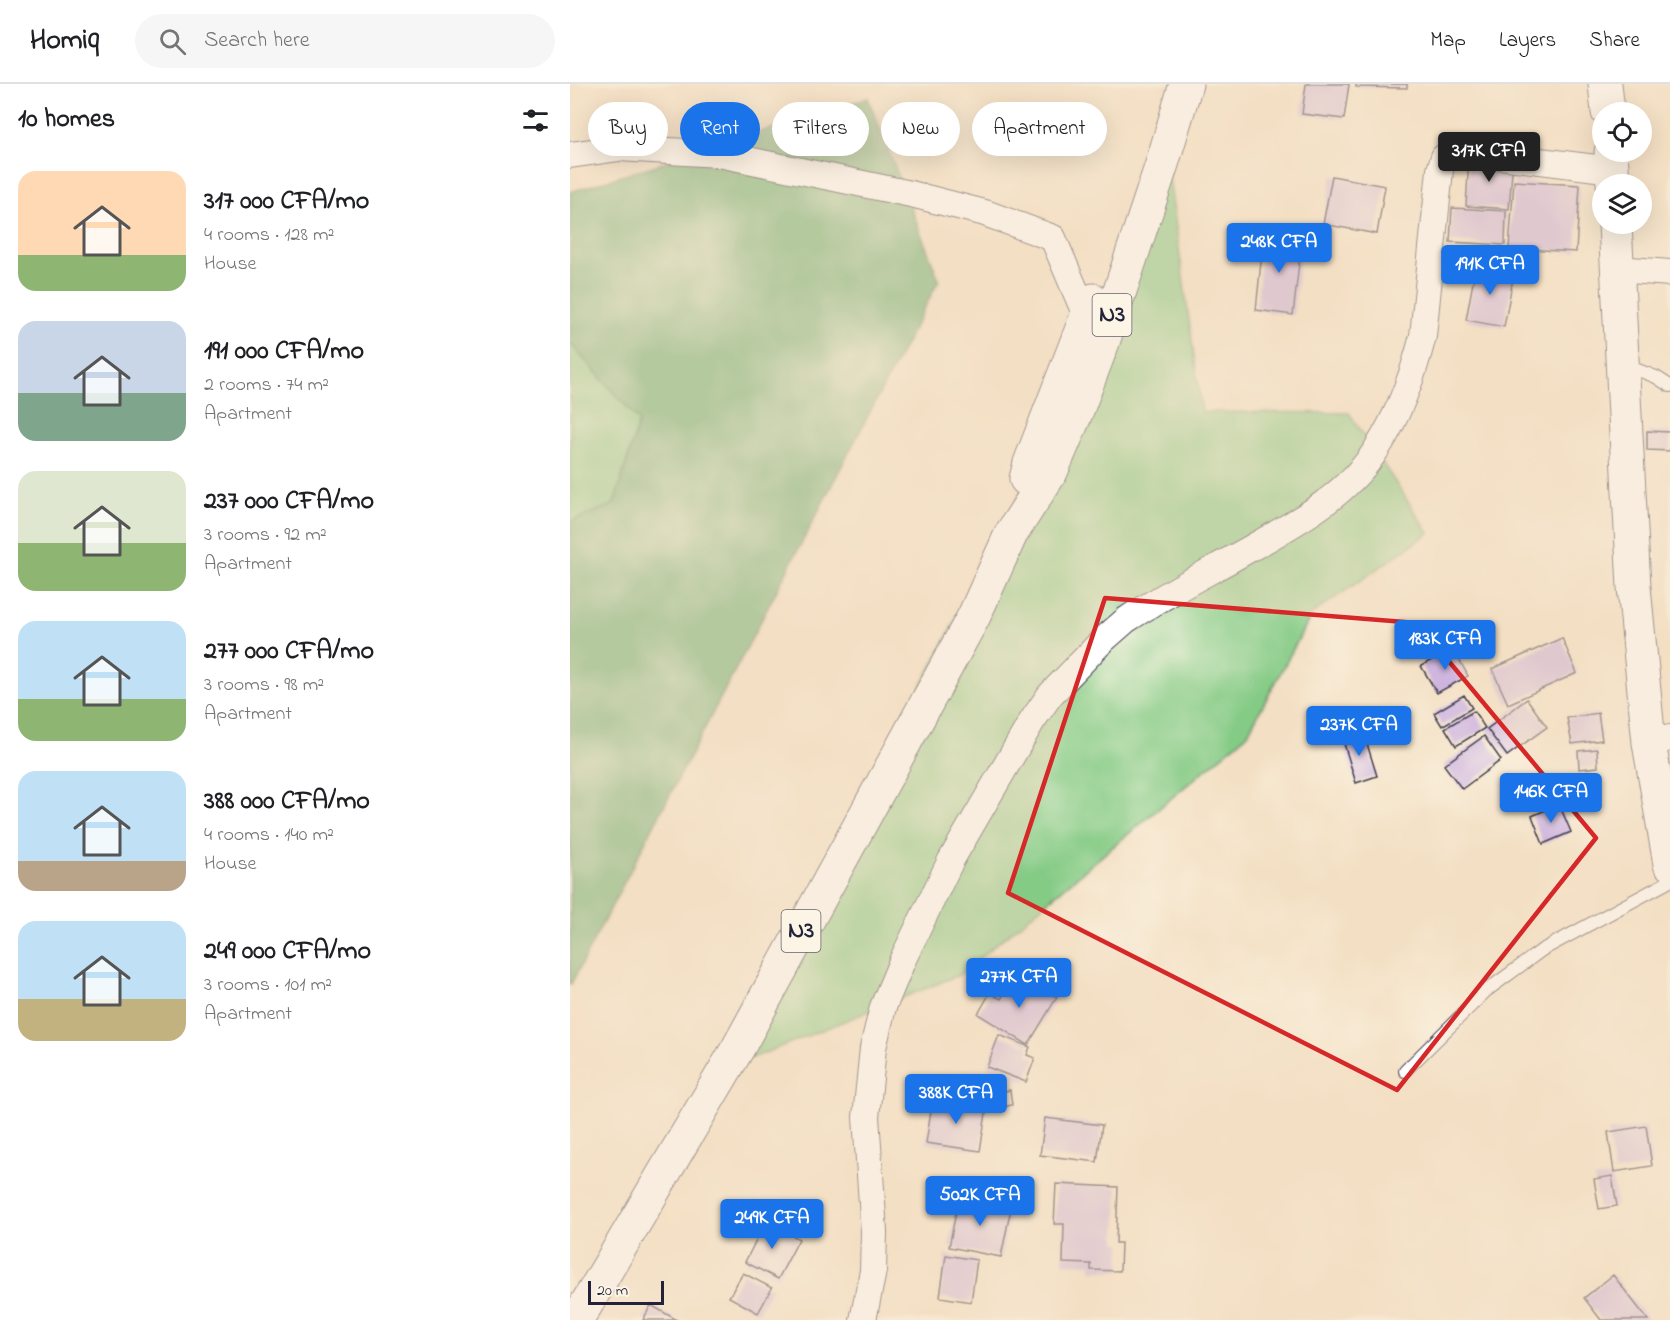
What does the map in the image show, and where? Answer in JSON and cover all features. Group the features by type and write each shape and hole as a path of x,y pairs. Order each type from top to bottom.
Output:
{"main road":[{"name":"N3","path":"1011,534 1030,463 1087,318 1141,160 1162,84"},
{"name":"N3","path":"577,1320 738,1048 974,616 1011,534 1050,472 1074,418 1102,342 1155,186 1186,84"},
{"path":"1605,84 1607,102"},
{"path":"1615,234 1634,587 1660,741 1670,864"}],"street":[{"path":"570,155 619,148 719,154 911,194 985,213 1053,238 1087,318"},
{"path":"863,1320 873,1271 874,1232 866,1117 873,1048 883,1007 903,959 951,860 1032,721 1050,694 1102,640 1126,620 1317,508 1345,485 1375,452 1406,393 1423,336 1440,170 1444,157 1452,152 1461,151 1612,169"},
{"path":"1617,269 1670,273"}],"lane":[{"path":"1624,364 1656,377 1670,386"},
{"path":"1404,1071 1486,991 1542,950 1670,881"}],"highlighted area":[{"path":"1105,598 1417,623 1596,838 1397,1090 1008,893"}],"green space":[{"path":"868,98 881,131 881,156 891,156 939,280 570,986 570,522 614,504 639,421 570,343 570,192 684,156 760,156 760,132 772,128 772,156 869,156 869,102 855,102"},
{"path":"1167,164 1202,412 1349,413 1429,533 1312,614 1247,735 959,975 725,1069 1099,339"},
{"path":"570,343 639,421 614,504 570,522"}],"building":[{"path":"1306,84 1349,84 1344,119 1302,114"},
{"path":"1356,84 1407,84 1407,88 1356,87"},
{"path":"1469,157 1513,160 1509,209 1466,206"},
{"path":"1332,176 1385,186 1377,234 1323,224"},
{"path":"1514,181 1580,185 1576,252 1509,248"},
{"path":"1452,208 1506,211 1505,245 1450,242"},
{"path":"1264,233 1302,237 1293,315 1256,310"},
{"path":"1476,266 1514,273 1504,327 1466,320"},
{"path":"1647,431 1670,432 1670,451 1647,450"},
{"path":"1562,638 1577,673 1508,704 1492,669"},
{"path":"1453,648 1468,676 1437,693 1421,666"},
{"path":"1464,695 1472,708 1442,726 1434,713"},
{"path":"1527,699 1547,727 1507,756 1487,729"},
{"path":"1474,711 1485,728 1456,746 1445,728"},
{"path":"1598,713 1602,740 1572,744 1567,718"},
{"path":"1363,731 1377,776 1356,783 1342,737"},
{"path":"1484,736 1501,760 1462,789 1444,765"},
{"path":"1597,749 1598,767 1579,769 1578,751"},
{"path":"1559,804 1571,832 1543,844 1532,816"},
{"path":"1017,973 1057,997 1028,1045 978,1014 990,993 1001,999"},
{"path":"999,1035 1030,1047 1027,1055 1035,1058 1026,1082 987,1067"},
{"path":"1010,1090 1012,1105 998,1108 996,1093"},
{"path":"933,1098 987,1107 980,1151 926,1143"},
{"path":"1045,1118 1102,1125 1097,1162 1040,1155"},
{"path":"1646,1126 1652,1166 1614,1172 1608,1132"},
{"path":"1612,1176 1617,1206 1599,1209 1594,1179"},
{"path":"1056,1184 1118,1187 1116,1243 1121,1243 1120,1271 1091,1270 1091,1264 1063,1263 1064,1224 1054,1224"},
{"path":"959,1197 1011,1208 1001,1257 949,1247"},
{"path":"766,1221 799,1239 778,1279 745,1262"},
{"path":"946,1255 977,1260 971,1302 940,1297"},
{"path":"743,1273 772,1288 758,1313 729,1297"},
{"path":"1613,1275 1648,1320 1601,1320 1584,1298"},
{"path":"651,1305 677,1320 643,1320"}]}
